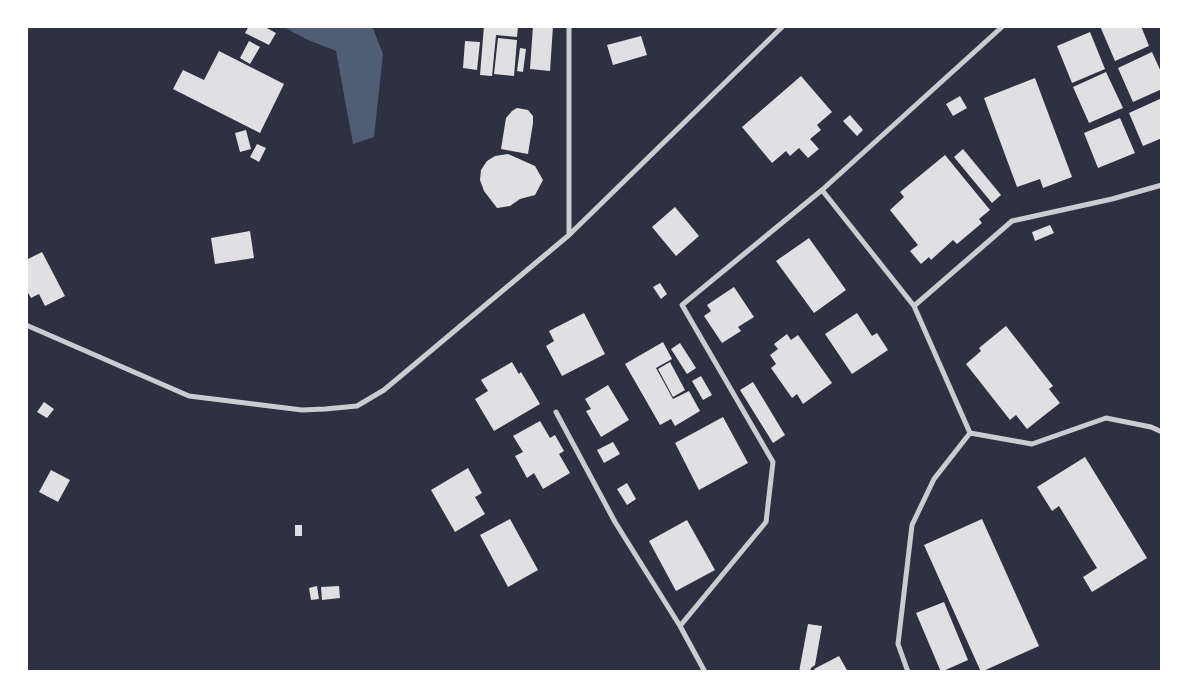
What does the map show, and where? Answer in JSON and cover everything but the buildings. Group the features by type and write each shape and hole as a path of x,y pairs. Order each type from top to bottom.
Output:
{"street":[{"path":"569,26 569,235"},
{"path":"26,325 189,396 302,410 357,406 384,390 569,235 783,26"},
{"path":"680,626 766,522 773,462 682,305 822,190 1003,26"},
{"path":"914,306 1012,221 1112,199 1162,185"},
{"path":"822,190 914,306 970,433"},
{"path":"556,412 615,522 680,626 705,672"},
{"path":"970,433 1032,444 1106,418 1151,427 1162,432"},
{"path":"908,672 898,644 912,526 934,479 970,433"}],"water":[{"path":"282,26 372,26 383,54 374,137 353,144 336,51 306,39"}]}
